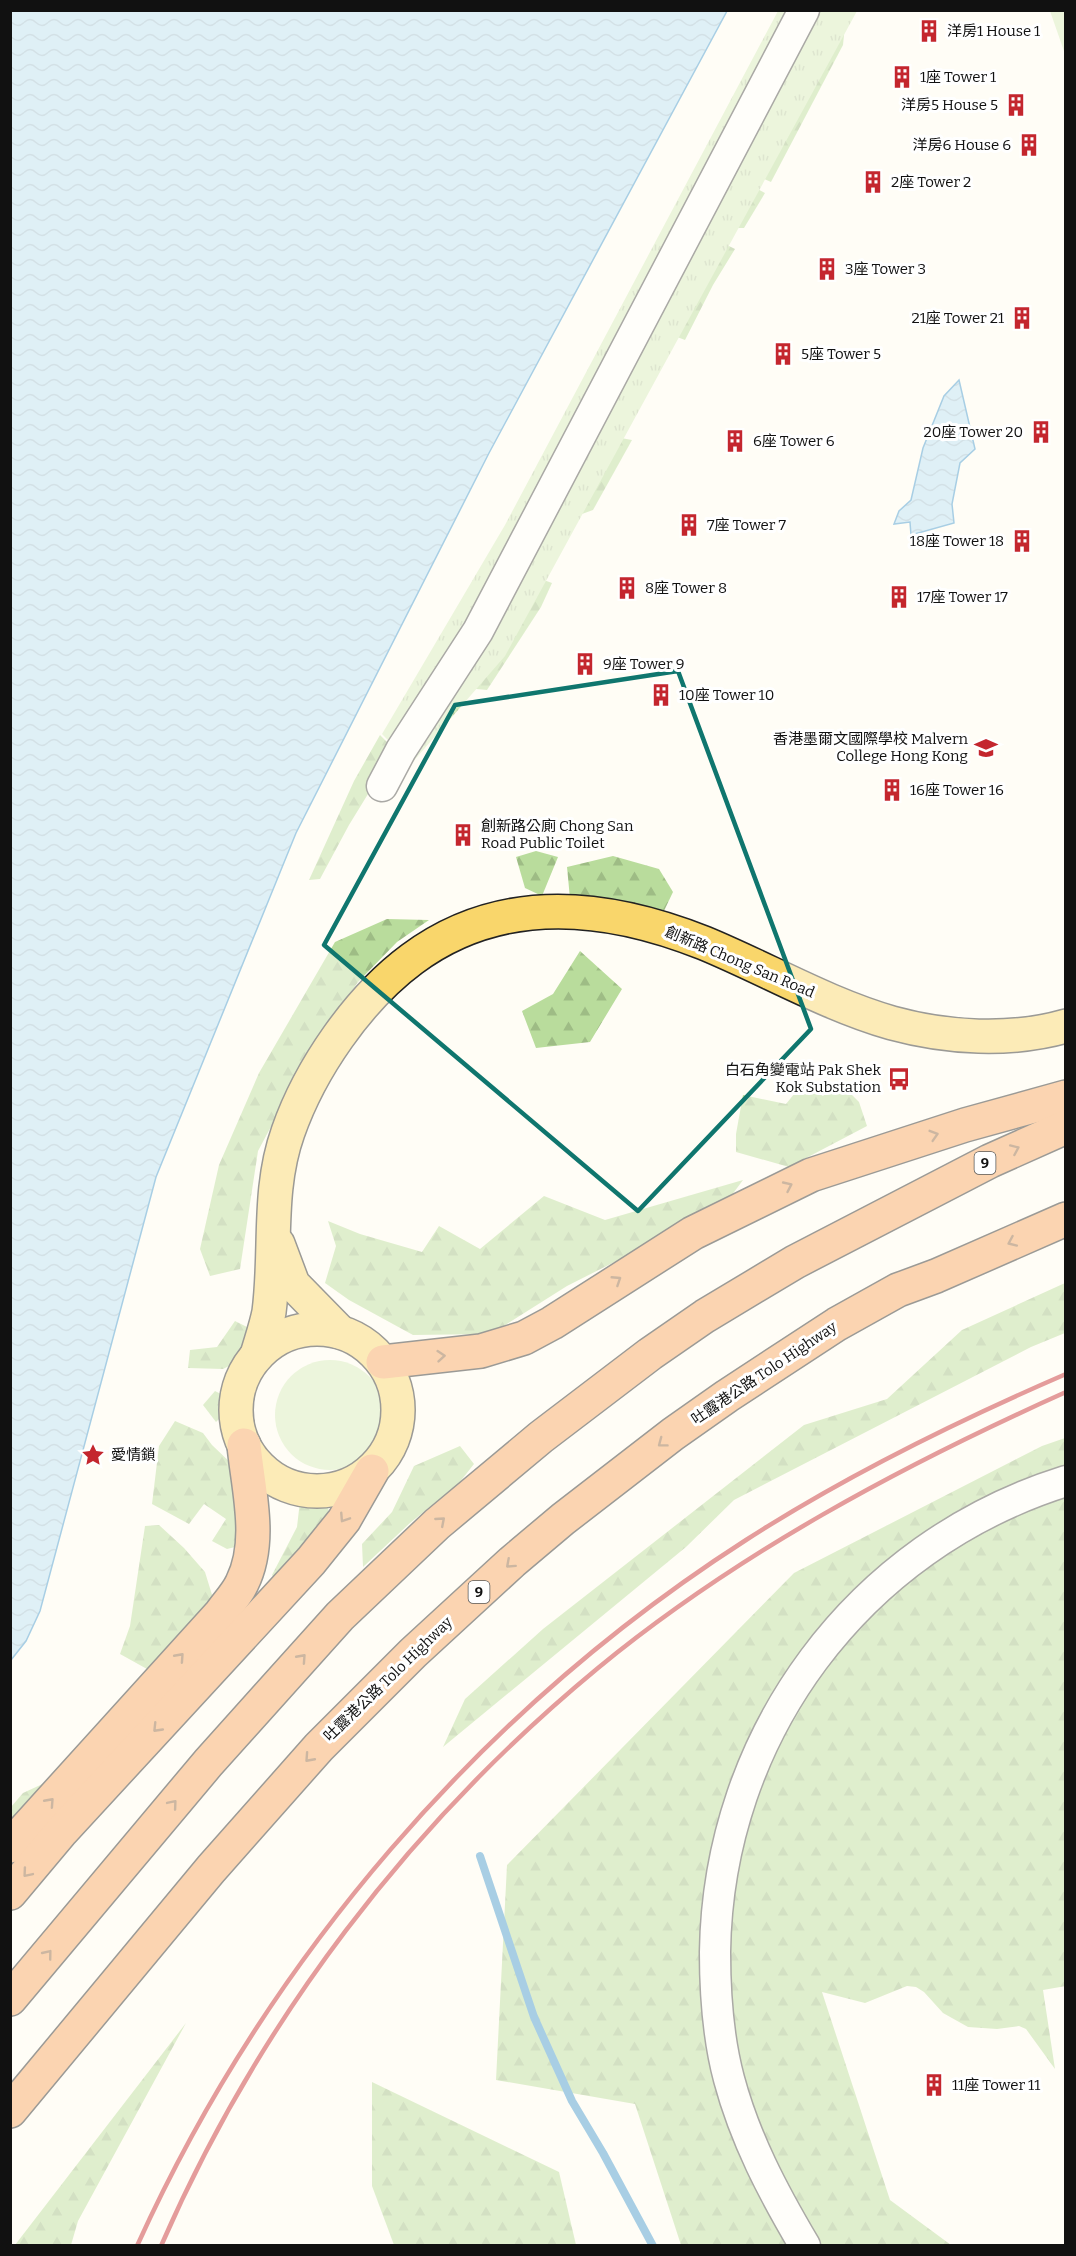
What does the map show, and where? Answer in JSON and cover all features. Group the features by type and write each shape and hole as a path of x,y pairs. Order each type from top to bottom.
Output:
{"highway":[{"path":"383,1362 481,1351 524,1338 552,1323 693,1233 811,1175 965,1125 1065,1097"},
{"name":"9","path":"10,1999 208,1763 340,1616 437,1524 541,1437 705,1316 795,1262 990,1161 1065,1127"},
{"name":"吐露港公路 Tolo Highway","path":"10,2111 211,1869 319,1747 413,1653 512,1562 563,1519 673,1434 726,1396 837,1324 898,1290 936,1276 1065,1219"},
{"path":"10,1846 221,1613 242,1584 251,1559 253,1527 244,1445"},
{"path":"10,1893 62,1831 311,1562 344,1520 372,1471"}],"main road":[{"name":"創新路 Chong San Road","path":"257,1355 269,1309 275,1181 288,1131 312,1080 352,1018 397,970 452,934 504,917 530,912 564,910 603,913 705,944 833,1001 889,1022 956,1035 992,1036 1049,1031 1065,1026"},
{"name":"創新路 Chong San Road","path":"273,1231 293,1284 340,1332"},
{"name":"創新路 Chong San Road","path":"325,1329 340,1332 358,1340 375,1352 392,1377 397,1392 399,1418 392,1443 372,1471 356,1483 332,1491 314,1492 291,1488 262,1470 254,1462 244,1445 236,1417 238,1389 257,1355 280,1337 295,1331 325,1329"}],"street":[{"path":"382,786 401,750 478,631 804,10"},
{"path":"805,2246 774,2195 748,2141 729,2078 720,2036 715,1979 716,1920 725,1855 741,1796 763,1742 788,1696 826,1643 879,1587 922,1551 952,1532 1014,1500 1065,1481"}],"highlighted area":[{"path":"678,671 811,1029 638,1211 324,945 455,705"}],"green space":[{"path":"778,11 857,11 505,656 411,764 382,734 505,525"},
{"path":"1050,11 1065,11 1065,54"},
{"path":"846,15 843,45 771,182 739,168"},
{"path":"741,180 765,193 744,228 719,228"},
{"path":"719,241 735,249 713,285 685,340 672,335"},
{"path":"610,436 632,440 593,510 571,518"},
{"path":"530,575 552,583 541,607 487,690 455,687"},
{"path":"380,735 395,750 349,825 320,879 309,880 354,781"},
{"path":"536,851 558,857 542,896 525,888 516,857"},
{"path":"613,856 659,869 673,892 652,936 570,899 567,867"},
{"path":"387,919 429,920 397,942 358,982 315,1044 258,1151 240,1269 210,1276 200,1249 219,1165 259,1073 335,942"},
{"path":"580,951 622,989 590,1042 536,1048 522,1011 553,994"},
{"path":"838,1081 859,1102 867,1126 789,1167 736,1152 736,1134 743,1095 786,1104 803,1083 823,1096"},
{"path":"743,1180 723,1207 567,1286 491,1334 413,1335 349,1300 325,1283 336,1246 328,1221 360,1234 422,1252 439,1226 480,1249 544,1196 605,1220"},
{"path":"1065,1283 1065,1333 1031,1347 734,1500 686,1547 443,1747 465,1699 543,1629 804,1425 887,1399 962,1330"},
{"path":"235,1321 249,1328 241,1360 223,1369 188,1368 190,1350 217,1347"},
{"path":"330,1360 351,1364 369,1376 381,1394 385,1415 381,1436 369,1454 351,1466 330,1470 309,1466 291,1454 279,1436 275,1415 279,1394 291,1376 309,1364"},
{"path":"215,1391 225,1396 225,1413 216,1422 203,1405"},
{"path":"175,1421 203,1433 235,1467 239,1546 227,1549 212,1541 226,1519 204,1504 189,1524 152,1504 159,1446"},
{"path":"1065,1438 1066,1986 1043,1990 1055,2069 1026,2029 1019,2026 997,2029 968,2027 943,2013 924,1992 916,1987 907,1986 865,2003 822,1992 890,2200 951,2245 681,2245 635,2104 496,2080 507,1865 794,1573 1042,1446"},
{"path":"460,1446 474,1464 459,1483 410,1523 363,1567 362,1544 392,1512 414,1466"},
{"path":"300,1501 328,1503 329,1520 275,1580 272,1575 297,1527"},
{"path":"159,1525 205,1572 213,1598 147,1669 120,1654 130,1626 145,1526"},
{"path":"62,1775 11,1842 11,1807 23,1793"},
{"path":"186,2023 78,2221 71,2245 15,2245"},
{"path":"372,2082 559,2172 576,2245 394,2245 372,2186"}],"water":[{"path":"11,10 727,11 489,453 296,833 156,1177 40,1611 26,1641 11,1660"},
{"path":"959,380 975,449 960,463 952,504 954,523 911,535 910,522 894,524 899,511 911,500 923,448 944,396"}],"waterway":[{"path":"480,1856 534,2017 572,2101 653,2246"}],"railway":[{"path":"137,2246 190,2140 250,2039 317,1941 391,1849 471,1762 557,1682 649,1607 746,1540 823,1493 902,1451 1066,1374"},
{"path":"161,2246 200,2163 244,2083 293,2005 345,1931 403,1860 464,1792 529,1728 598,1668 652,1626 764,1550 882,1482 943,1450 1066,1392"}],"place":[{"name":"洋房1 House 1","path":"929,31"},
{"name":"1座 Tower 1","path":"902,77"},
{"name":"洋房5 House 5","path":"1016,105"},
{"name":"洋房6 House 6","path":"1029,145"},
{"name":"2座 Tower 2","path":"873,182"},
{"name":"3座 Tower 3","path":"827,269"},
{"name":"21座 Tower 21","path":"1022,318"},
{"name":"5座 Tower 5","path":"783,354"},
{"name":"20座 Tower 20","path":"1041,432"},
{"name":"6座 Tower 6","path":"735,441"},
{"name":"7座 Tower 7","path":"689,525"},
{"name":"18座 Tower 18","path":"1022,541"},
{"name":"8座 Tower 8","path":"627,588"},
{"name":"17座 Tower 17","path":"899,597"},
{"name":"9座 Tower 9","path":"585,664"},
{"name":"10座 Tower 10","path":"661,695"},
{"name":"香港墨爾文國際學校 Malvern College Hong Kong","path":"986,748"},
{"name":"16座 Tower 16","path":"892,790"},
{"name":"創新路公廁 Chong San Road Public Toilet","path":"463,835"},
{"name":"白石角變電站 Pak Shek Kok Substation","path":"899,1079"},
{"name":"愛情鎖","path":"93,1455"},
{"name":"11座 Tower 11","path":"934,2085"}]}
